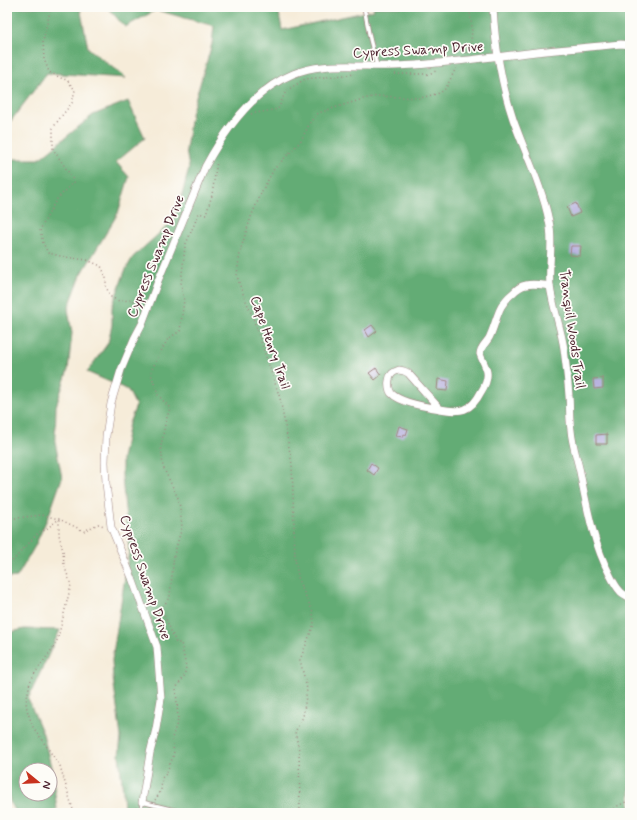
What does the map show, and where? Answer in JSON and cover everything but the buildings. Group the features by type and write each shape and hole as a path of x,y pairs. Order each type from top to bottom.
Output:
{"street":[{"name":"Tranquil Woods Trail","path":"493,7 494,31 506,96 522,144 538,182 549,221 551,244 550,286 554,308 564,344 571,431 584,495 603,562 613,581 621,592 630,598"},
{"name":"Cypress Swamp Drive","path":"621,44 630,40"},
{"name":"Cypress Swamp Drive","path":"145,803 150,752 156,730 161,699 157,647 132,578 111,527 105,462 108,419 120,370 142,324 205,167 214,150 246,108 260,94 270,86 305,69 331,66 414,65 458,62 537,52 621,44 630,45"},
{"path":"440,409 408,373 399,370 391,374 389,384 390,389 391,392 398,398 406,401 440,409 457,412 469,408 479,397 487,379 486,368 480,351 490,337 500,307 519,287 532,284 550,286"}],"lane":[{"path":"364,7 370,40 377,66"},
{"path":"141,813 145,803 186,813"}],"path":[{"path":"51,7 43,41 44,59 49,72 63,80 67,80 76,90 72,103 53,128 53,149 74,182 56,200 40,230 43,243 48,253 87,260 101,266 106,277 106,287 111,296 119,300 130,300 149,304"},
{"name":"Cape Henry Trail","path":"300,813 299,750 295,732 303,718 306,689 300,660 314,624 313,612 299,582 294,559 292,464 280,398 252,315 241,289 238,276 238,266 241,248 256,204 274,169 300,142 311,121 318,113 363,99 378,96 420,98 440,93 446,88 458,62 466,53 471,44 472,27 469,7"},
{"path":"626,7 630,10"},
{"path":"389,74 429,74 444,68"},
{"path":"248,114 278,109 286,91 305,79 357,73"},
{"path":"145,803 156,799 161,790 162,778 166,774 174,754 172,738 178,720 176,688 184,677 186,667 181,643 176,643 161,610 170,596 174,554 182,527 180,500 163,467 161,446 170,408 158,396 151,374 152,369 168,339 180,331 184,300 181,284 185,246 199,213 206,215 212,195 217,158"},
{"path":"7,519 42,515 59,519 84,532 98,524 111,527"},
{"path":"7,567 39,532 46,530 59,519"},
{"path":"59,519 64,565 71,585 55,645 30,682 26,702 34,727 60,766 74,813"},
{"path":"603,813 630,800"}],"green space":[{"path":"7,7 80,7 88,48 126,78 47,73 10,122 7,149"},
{"path":"107,7 278,7 282,30 374,10 373,7 630,7 630,813 124,813 119,755 121,737 112,660 129,551 122,477 122,459 129,423 136,406 128,390 87,372 108,343 112,325 112,307 125,271 133,257 173,221 180,203 189,168 186,150 191,114 212,44 214,26 156,10 125,27"},
{"path":"128,101 145,138 116,162 129,177 118,213 81,275 68,309 72,333 68,370 56,406 55,442 62,478 50,512 35,546 17,577 7,578 7,159 39,159 93,115"},
{"path":"24,629 60,630 28,699 43,734 50,762 18,762 18,802 56,802 57,809 52,813 17,813 10,802 7,781 7,633"}]}
